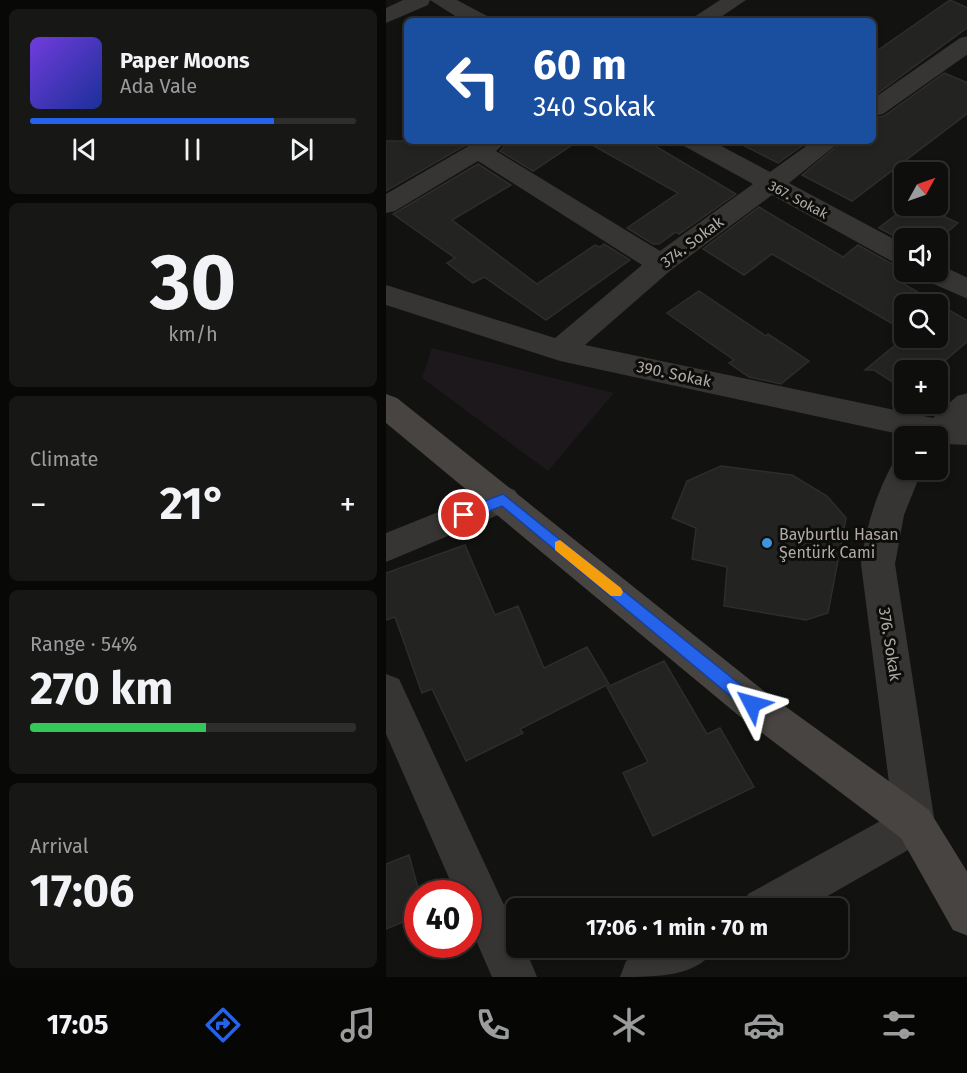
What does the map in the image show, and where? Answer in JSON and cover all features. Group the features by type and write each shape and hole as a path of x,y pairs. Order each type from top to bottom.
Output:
{"street":[{"path":"386,16 419,0"},
{"path":"441,0 474,18"},
{"path":"704,18 735,0"},
{"path":"876,108 968,43"},
{"name":"367. Sokak","path":"698,144 894,251"},
{"name":"374. Sokak","path":"560,350 661,264 825,144"},
{"path":"386,205 487,146 661,264"},
{"path":"948,280 968,290"},
{"name":"390. Sokak","path":"386,295 560,350 909,426"},
{"path":"948,431 968,404"},
{"path":"386,406 752,704 915,824 968,915"},
{"name":"376. Sokak","path":"900,480 882,526 878,564 915,824"},
{"path":"386,548 503,499"},
{"path":"386,691 515,977"},
{"path":"783,898 915,824"},
{"path":"642,977 675,958"}],"shaded area":[{"path":"432,348 614,393 548,471 422,378"}],"building":[{"path":"950,0 968,8 968,27 876,95 876,52"},
{"path":"944,73 968,83 968,113 903,162 894,162 894,169 852,201 802,175 839,144 876,144 876,118 884,116"},
{"path":"386,141 404,141 404,144 468,144 386,191"},
{"path":"506,144 574,144 533,171 500,151"},
{"path":"590,144 652,144 736,194 679,234 676,232 659,244 653,244 627,228 678,193"},
{"path":"741,144 805,144 778,163"},
{"path":"478,164 511,185 452,220 537,284 595,245 600,247 604,244 630,260 546,320 484,277 473,283 447,263 455,258 393,214"},
{"path":"759,207 843,257 858,245 894,265 894,282 900,282 921,294 894,294 894,325 772,254 744,275 703,249"},
{"path":"894,216 943,216 958,223 948,232 948,228 894,228 894,236 879,228"},
{"path":"699,291 766,336 768,334 809,361 781,384 749,377 729,363 734,360 667,313"},
{"path":"948,309 968,321 968,341 946,360 894,360 894,383 874,370 865,370 894,346 894,348 948,348"},
{"name":"Bayburtlu Hasan Şentürk Cami","path":"721,466 792,475 827,496 846,518 828,613 806,620 724,606 727,567 692,559 696,528 672,518 687,481"},
{"path":"465,545 495,615 518,606 544,668 587,647 609,684 520,729 523,733 466,761 432,689 422,693 395,617 386,620 386,573"},
{"path":"664,661 707,734 720,728 754,787 653,836 623,773 648,762 607,687"},
{"path":"409,855 416,880 404,880 404,922 386,929 386,864"}],"slow traffic":[{"path":"560,546 616,592"}],"place":[{"name":"Bayburtlu Hasan Şentürk Cami","path":"767,543"}],"route":[{"path":"464,515 503,499 752,704"}]}
